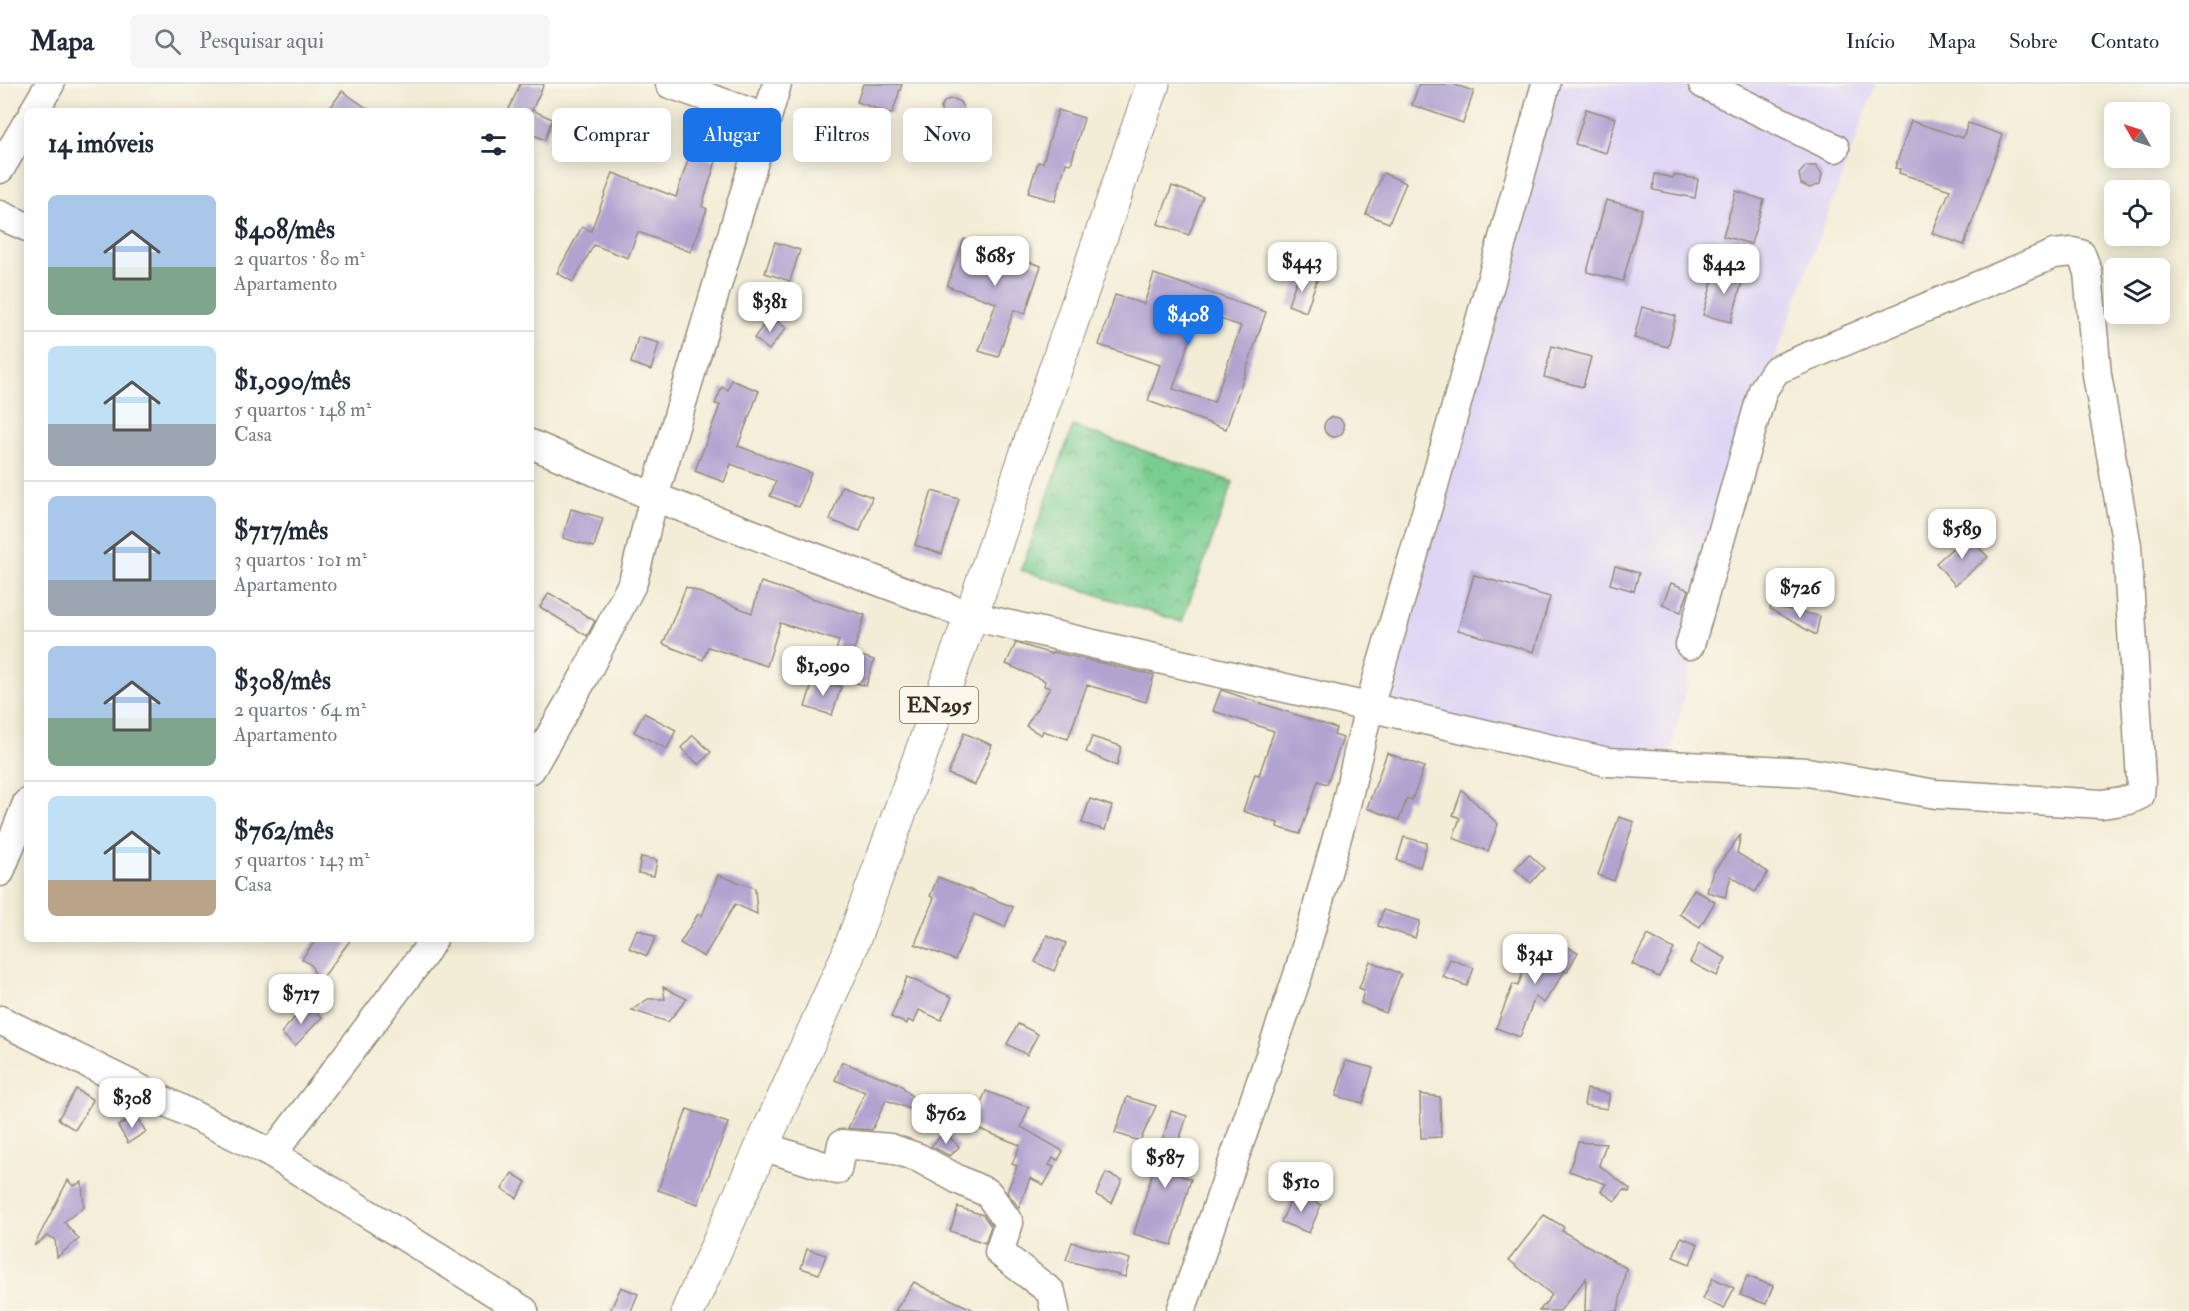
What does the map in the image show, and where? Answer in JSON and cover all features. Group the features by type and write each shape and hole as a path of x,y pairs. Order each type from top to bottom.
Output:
{"main road":[{"name":"EN295","path":"688,1311 848,955 971,616 1153,84"}],"street":[{"path":"36,108 50,84"},
{"path":"670,84 738,108"},
{"path":"769,108 777,84"},
{"path":"1181,1311 1298,975 1345,809 1370,706 1546,84"},
{"path":"1703,84 1835,148"},
{"path":"0,169 24,128"},
{"path":"534,765 585,677 633,582 654,497 753,162"},
{"path":"0,215 24,226"},
{"path":"534,445 654,497 971,616 1608,762 1807,772 1936,794 2102,804 2129,800 2140,795 2142,781 2127,546 2097,375 2088,272 2081,254 2073,252 2054,254 1776,370 1763,390 1690,645"},
{"path":"0,873 24,811"},
{"path":"272,1154 431,942"},
{"path":"0,1020 272,1154 524,1311"},
{"path":"762,1146 837,1170 842,1144 890,1148 919,1158 959,1180 988,1192 1009,1223 999,1252 1051,1292 1055,1311"}],"shaded area":[{"path":"1546,84 1876,84 1763,390 1715,559 1668,766 1369,707"}],"green space":[{"path":"1073,426 1233,482 1182,622 1021,570"}],"building":[{"path":"520,84 544,84 533,108 509,108"},
{"path":"863,84 902,84 892,114 891,108 874,108 857,102"},
{"path":"1419,84 1452,84 1474,91 1463,123 1412,105"},
{"path":"342,91 367,108 330,108"},
{"path":"952,99 960,102 962,108 942,108 944,102"},
{"path":"1586,109 1616,118 1606,153 1575,144"},
{"path":"1058,110 1084,118 1071,164 1066,163 1055,201 1028,193 1038,162 1043,163"},
{"path":"534,111 552,119 545,140 534,135"},
{"path":"1911,121 1963,138 1968,123 2003,135 1964,245 1932,233 1950,190 1899,173 1900,169 1895,168"},
{"path":"687,162 716,162 702,206 707,209 691,252 638,232 628,258 594,245 573,282 557,273 582,227 591,231 613,173 676,197"},
{"path":"1806,166 1816,166 1822,174 1820,184 1810,188 1801,184 1799,174"},
{"path":"1383,173 1406,183 1389,223 1366,214"},
{"path":"1655,174 1673,178 1674,175 1698,179 1695,198 1653,190"},
{"path":"1172,186 1203,197 1189,235 1158,224"},
{"path":"1736,191 1764,200 1751,244 1723,236"},
{"path":"1606,200 1642,209 1623,281 1587,272"},
{"path":"964,239 1041,266 1025,314 1014,310 998,357 979,351 996,303 947,286"},
{"path":"775,242 800,250 790,281 765,273"},
{"path":"1716,268 1744,275 1731,322 1703,315"},
{"path":"1299,273 1317,280 1306,312 1288,305"},
{"path":"1154,274 1266,312 1226,429 1148,401 1160,365 1099,345 1115,295 1144,304","holes":["1199,312 1241,326 1214,402 1173,389"]},
{"path":"1642,307 1676,316 1668,347 1634,338"},
{"path":"770,316 786,328 769,350 754,338"},
{"path":"638,337 659,343 651,370 631,363"},
{"path":"1552,346 1591,357 1583,387 1544,377"},
{"path":"731,380 759,391 738,446 811,473 799,507 770,496 776,481 731,464 724,482 695,471 720,405 715,404 722,387 728,390"},
{"path":"1334,417 1341,420 1344,427 1341,434 1334,437 1327,434 1324,427 1327,420"},
{"path":"842,486 872,497 860,531 830,520"},
{"path":"932,491 959,499 942,554 915,545"},
{"path":"571,509 603,518 594,547 563,538"},
{"path":"1967,535 1988,557 1955,585 1936,563"},
{"path":"1615,566 1639,573 1634,591 1610,584"},
{"path":"1474,575 1550,597 1534,652 1458,630"},
{"path":"761,582 865,615 853,653 874,660 866,686 829,674 839,641 780,623 767,666 708,647 703,660 663,644 686,587 752,613"},
{"path":"1671,583 1689,590 1681,612 1662,605"},
{"path":"549,593 595,621 587,636 540,607"},
{"path":"1771,606 1820,616 1816,635 1770,609"},
{"path":"1016,643 1052,654 1053,652 1154,675 1146,702 1087,685 1068,739 1043,731 1041,735 1026,726 1050,688 1044,686 1045,681 1006,664"},
{"path":"814,678 841,687 832,715 805,707"},
{"path":"1221,690 1336,728 1334,735 1343,738 1327,784 1318,781 1300,834 1277,827 1278,823 1243,811 1255,774 1259,775 1274,731 1213,711"},
{"path":"644,713 676,730 667,749 634,732"},
{"path":"964,733 992,745 975,785 948,774"},
{"path":"693,735 711,752 699,765 681,748"},
{"path":"1092,737 1121,746 1117,766 1086,752"},
{"path":"1387,753 1424,767 1412,800 1407,798 1399,820 1367,808"},
{"path":"1462,790 1498,824 1488,851 1453,838 1460,818 1453,815"},
{"path":"1090,799 1112,806 1105,830 1082,823"},
{"path":"1619,817 1634,822 1614,881 1598,875"},
{"path":"1741,834 1737,853 1768,872 1755,892 1731,876 1725,897 1707,892 1713,872"},
{"path":"1404,837 1427,843 1420,867 1397,860"},
{"path":"1529,854 1544,868 1531,883 1515,869"},
{"path":"641,857 657,860 654,876 638,873"},
{"path":"718,875 755,888 757,914 735,904 704,957 680,943 698,914 702,916"},
{"path":"938,877 1013,907 1005,927 974,914 955,960 915,944 934,898 930,896"},
{"path":"1694,889 1715,902 1700,927 1679,914"},
{"path":"1383,910 1420,921 1415,938 1378,926"},
{"path":"637,929 656,937 647,956 629,948"},
{"path":"1047,935 1066,943 1054,971 1035,962"},
{"path":"1648,935 1674,949 1659,977 1632,964"},
{"path":"314,942 349,942 319,983 311,965 302,959"},
{"path":"1558,942 1578,952 1567,972 1565,971 1544,1003 1535,997 1520,1037 1496,1028 1513,984 1518,986 1534,943 1553,950"},
{"path":"1699,944 1726,958 1717,976 1690,962"},
{"path":"1450,959 1474,968 1467,986 1443,977"},
{"path":"1370,961 1401,974 1386,1013 1361,1003 1364,990 1359,988"},
{"path":"907,977 952,997 941,1020 919,1010 914,1023 908,1020 907,1024 891,1017"},
{"path":"663,987 687,999 668,1022 632,1010 648,999 665,999"},
{"path":"307,1004 322,1017 295,1046 281,1033"},
{"path":"1018,1024 1038,1034 1027,1055 1007,1044"},
{"path":"1346,1061 1373,1068 1363,1103 1336,1096"},
{"path":"842,1062 900,1084 931,1117 886,1100 872,1130 848,1128 865,1092 835,1080"},
{"path":"76,1089 93,1100 75,1130 58,1119"},
{"path":"1587,1089 1610,1094 1607,1109 1584,1105"},
{"path":"986,1091 1029,1108 1021,1127 1063,1151 1058,1160 1053,1158 1049,1165 1054,1167 1044,1185 1030,1178 1019,1208 1007,1192 1017,1166 1012,1164 1020,1145 972,1126"},
{"path":"1420,1094 1440,1097 1441,1137 1421,1138"},
{"path":"1127,1097 1156,1106 1140,1141 1115,1133"},
{"path":"687,1109 728,1123 698,1204 658,1190"},
{"path":"1171,1111 1187,1116 1169,1172 1191,1179 1172,1245 1134,1234"},
{"path":"136,1116 146,1132 128,1143 118,1126"},
{"path":"945,1132 959,1147 950,1156 931,1146"},
{"path":"1578,1142 1606,1144 1599,1165 1630,1189 1629,1192 1624,1190 1615,1201 1601,1191 1606,1184 1569,1171"},
{"path":"512,1173 526,1182 517,1198 502,1189"},
{"path":"1106,1173 1122,1180 1112,1203 1096,1195"},
{"path":"68,1180 73,1186 82,1182 84,1207 64,1222 79,1239 57,1257 55,1239 47,1236 34,1246"},
{"path":"1294,1193 1321,1205 1309,1233 1281,1222"},
{"path":"958,1207 983,1215 991,1226 985,1243 950,1231"},
{"path":"1544,1215 1564,1227 1562,1231 1626,1268 1618,1311 1585,1311 1586,1278 1560,1311 1539,1311 1552,1295 1509,1260"},
{"path":"1681,1237 1698,1244 1690,1264 1673,1257"},
{"path":"1072,1242 1130,1259 1125,1277 1066,1260"},
{"path":"807,1249 826,1255 819,1274 801,1268"},
{"path":"1747,1276 1773,1286 1766,1304 1740,1295"},
{"path":"1713,1278 1734,1288 1724,1309 1703,1299"},
{"path":"914,1282 934,1293 976,1311 895,1311"},
{"path":"621,1287 638,1294 631,1311 610,1311"}]}
